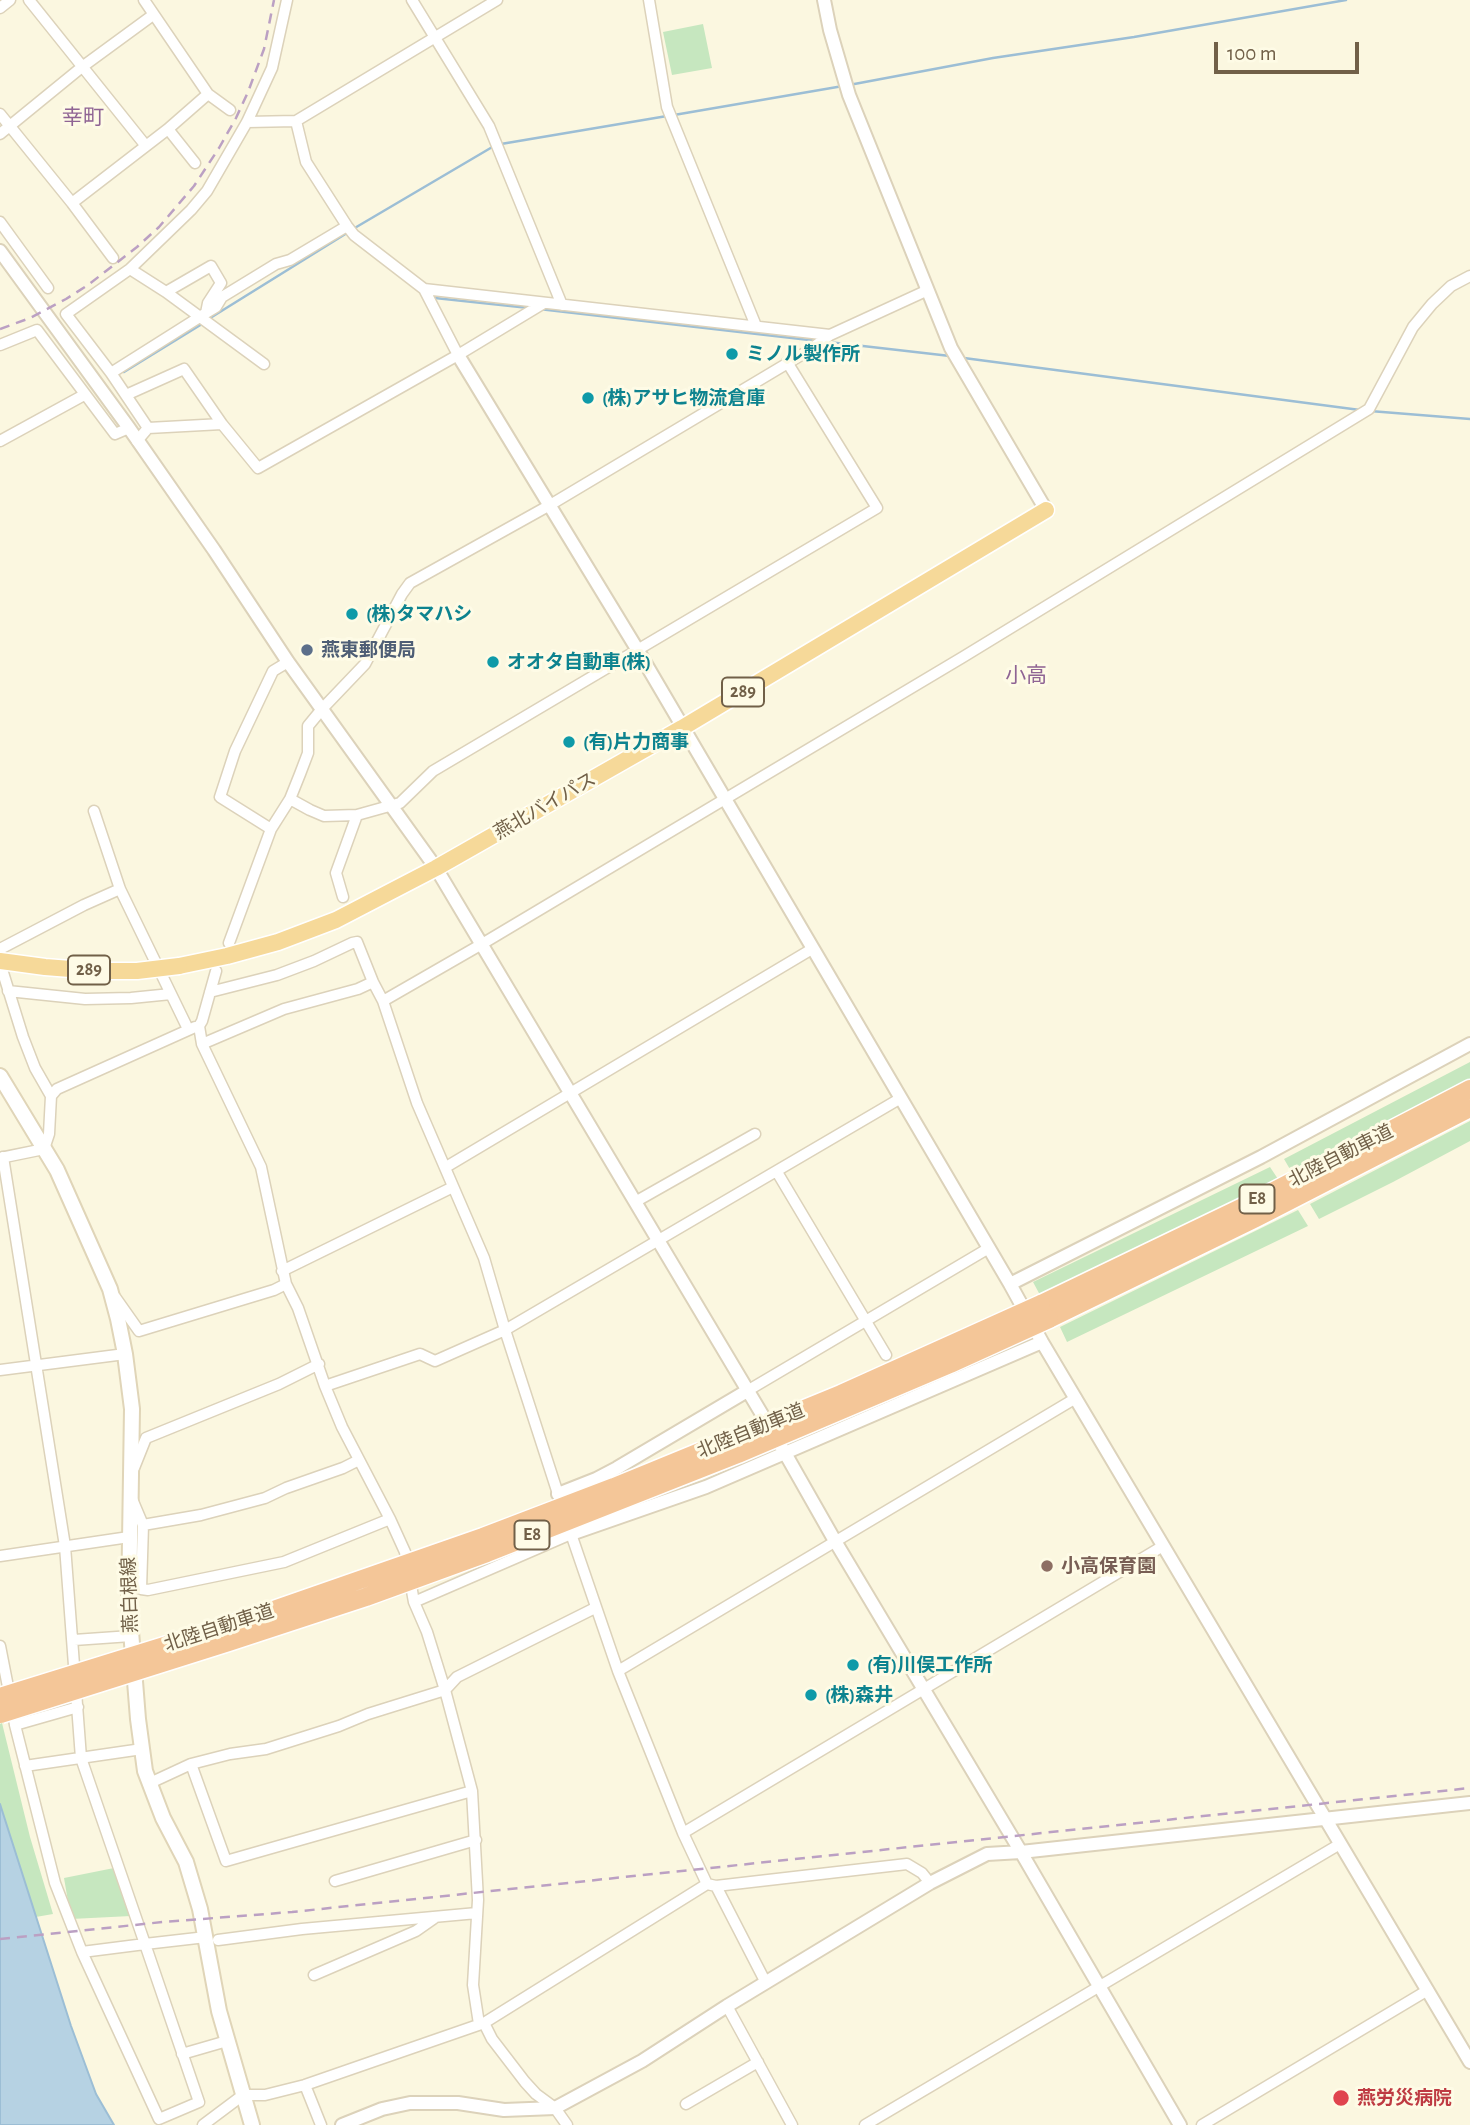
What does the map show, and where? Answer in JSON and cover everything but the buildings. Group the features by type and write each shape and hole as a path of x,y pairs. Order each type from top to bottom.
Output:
{"highway":[{"name":"燕北バイパス","path":"0,962 96,971 137,971 228,956 310,931 436,868 682,728 1046,510"},
{"name":"北陸自動車道","path":"0,1714 229,1643 487,1553 738,1454 939,1369 1470,1089"},
{"name":"北陸自動車道","path":"0,1697 222,1628 483,1537 626,1482 1045,1311 1256,1218 1470,1108"}],"main road":[{"name":"燕白根線","path":"0,1076 57,1170 110,1289 118,1319 132,1409 129,1606 145,1771 163,1818 186,1862 212,1939 219,2011 252,2125"}],"street":[{"path":"0,8 10,0"},
{"path":"29,0 146,146"},
{"path":"144,0 208,94 230,110"},
{"path":"148,428 66,314 125,270 191,210 207,191 247,122 272,68 287,0"},
{"path":"412,0 489,126 562,305"},
{"path":"247,122 296,121 497,0"},
{"path":"649,0 667,107 756,327"},
{"path":"824,0 849,95 951,348 1046,510"},
{"path":"0,134 82,67 153,15"},
{"path":"72,203 169,129 208,94"},
{"path":"0,114 113,258"},
{"path":"296,121 306,162 346,226 424,289 458,355 637,649 1010,1283 1042,1342 1470,2062"},
{"path":"169,129 195,163"},
{"path":"0,222 48,288"},
{"path":"111,373 216,307 222,297 346,226"},
{"path":"0,251 129,428 288,662 436,868 785,1453 1180,2125"},
{"path":"166,292 211,266 221,283 203,315"},
{"path":"125,270 203,315 264,364"},
{"path":"383,1001 1074,590 1369,409 1413,327 1451,286 1470,276"},
{"path":"424,289 830,335"},
{"path":"229,943 271,830 290,799 308,753 308,726 365,664 410,583 550,505 830,335 928,290"},
{"path":"126,395 184,369 222,424 258,468 544,303"},
{"path":"0,345 37,330 115,434 129,428"},
{"path":"290,799 324,816 356,815 405,800 433,771 877,508 787,362"},
{"path":"0,441 84,395"},
{"path":"137,440 148,428 222,424"},
{"path":"271,830 220,797 234,751 273,671 288,662"},
{"path":"94,811 120,889 171,994 202,1044 261,1167 286,1284 298,1308 342,1427 405,1552 414,1602 427,1632 445,1690 472,1791 477,1913 473,1985 482,2024 525,2082 555,2108 566,2125"},
{"path":"343,897 336,873 356,815"},
{"path":"0,949 120,889"},
{"path":"210,992 277,975 358,942 383,1001 417,1103 484,1258 558,1494 618,1671 683,1833 766,1983"},
{"path":"446,1167 812,949"},
{"path":"0,962 35,1068 51,1096 49,1135 44,1149 2,1158 65,1546 81,1758 199,2102 159,2119 82,1952 55,1883 15,1725 0,1646"},
{"path":"51,1096 57,1089 193,1028 210,992 216,971"},
{"path":"202,1044 284,1009 358,989 373,982"},
{"path":"8,991 85,999 171,994"},
{"path":"1010,1283 1261,1157 1470,1044"},
{"path":"325,1386 420,1354 435,1361 505,1330 901,1098"},
{"path":"635,1202 755,1134"},
{"path":"777,1172 886,1355"},
{"path":"282,1271 453,1187"},
{"path":"558,1494 596,1479 989,1248"},
{"path":"110,1289 139,1331 286,1284"},
{"path":"414,1602 571,1534 706,1487 1042,1342"},
{"path":"0,1370 125,1354"},
{"path":"131,1475 146,1438 279,1384 319,1364"},
{"path":"618,1671 1076,1398"},
{"path":"144,1525 201,1515 265,1498 359,1460"},
{"path":"130,1495 144,1525 141,1589 148,1590 284,1562 390,1519"},
{"path":"0,1556 129,1537"},
{"path":"683,1833 1163,1546"},
{"path":"150,1783 191,1764 230,1754 266,1749 340,1727 368,1714 445,1690 457,1677 595,1608"},
{"path":"74,1640 131,1636"},
{"path":"15,1725 78,1707"},
{"path":"25,1766 142,1749"},
{"path":"191,1764 226,1861 472,1791"},
{"path":"342,2125 382,2109 410,2104 458,2103 504,2110 555,2108 642,2061 930,1883 987,1854 1470,1803"},
{"path":"335,1881 476,1840"},
{"path":"865,2125 1340,1844"},
{"path":"203,2125 243,2095 265,2095 305,2085 482,2024 711,1885 907,1864 922,1873 930,1883"},
{"path":"82,1952 477,1913"},
{"path":"314,1975 416,1931 437,1917"},
{"path":"1202,2125 1428,1990"},
{"path":"727,2006 792,2125"},
{"path":"183,2054 227,2041"},
{"path":"686,2104 758,2062"},
{"path":"305,2085 321,2125"}],"green space":[{"path":"703,24 712,68 672,75 663,32"},
{"path":"1470,1062 1470,1079 1442,1094 1291,1171 1284,1159"},
{"path":"1470,1121 1470,1141 1393,1182 1319,1219 1310,1204"},
{"path":"1270,1167 1278,1179 1084,1274 1040,1295 1033,1282"},
{"path":"1298,1210 1308,1226 1067,1342 1060,1327"},
{"path":"2,1723 30,1837 53,1914 30,1918 0,1831"},
{"path":"114,1868 131,1916 71,1919 64,1878"}],"water":[{"path":"0,1804 71,2026 96,2094 114,2125 0,2125"}],"waterway":[{"path":"849,85 993,58 1134,37 1346,0"},
{"path":"674,115 843,86"},
{"path":"501,144 667,116"},
{"path":"353,229 494,146"},
{"path":"207,320 347,233"},
{"path":"435,298 529,308"},
{"path":"539,309 818,341"},
{"path":"124,372 202,324"},
{"path":"828,342 950,356"},
{"path":"964,358 1360,410"},
{"path":"1370,411 1470,419"}],"railway":[{"path":"0,329 30,318 88,285 159,227 194,186 219,148 248,92 264,49 274,0"},
{"path":"0,1939 292,1912 1470,1788"}],"place":[{"name":"ミノル製作所","path":"732,354"},
{"name":"(株)アサヒ物流倉庫","path":"588,398"},
{"name":"(株)タマハシ","path":"352,614"},
{"name":"燕東郵便局","path":"307,650"},
{"name":"オオタ自動車(株)","path":"493,662"},
{"name":"(有)片力商事","path":"569,742"},
{"name":"小高保育園","path":"1047,1566"},
{"name":"(有)川俣工作所","path":"853,1665"},
{"name":"(株)森井","path":"811,1695"},
{"name":"燕労災病院","path":"1341,2098"}],"district":[{"name":"幸町","path":"83,118"},
{"name":"小高","path":"1026,676"}]}
